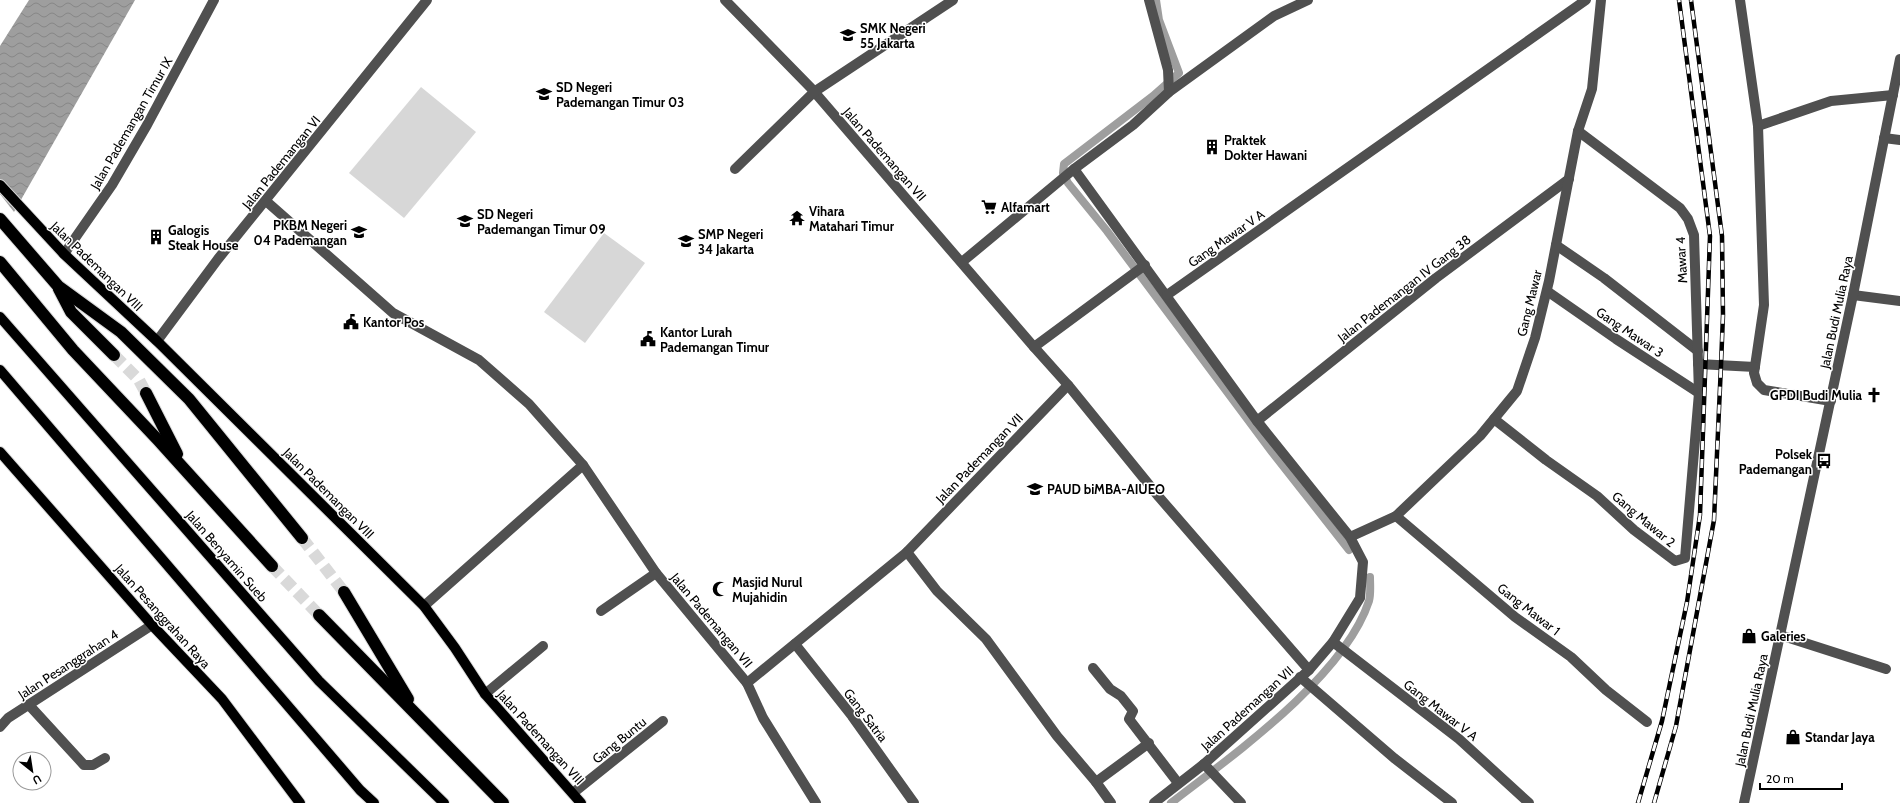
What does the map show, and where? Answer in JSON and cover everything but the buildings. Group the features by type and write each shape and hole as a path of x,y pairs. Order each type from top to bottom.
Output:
{"highway":[{"path":"0,219 58,286 121,332 189,399 302,538"},
{"path":"0,262 73,350 272,566"},
{"path":"58,286 71,312 114,355"},
{"path":"146,394 185,470"},
{"path":"344,592 417,716"},
{"path":"320,615 503,803"}],"main road":[{"name":"Jalan Pademangan VIII","path":"0,186 64,254 157,341 424,606 455,648 485,694 581,803"},
{"name":"Jalan Benyamin Sueb","path":"0,317 319,681 444,803"},
{"path":"0,370 360,790 374,803"},
{"name":"Jalan Pesanggrahan Raya","path":"0,452 152,625 222,699 300,803"}],"street":[{"name":"Jalan Pademangan Timur IX","path":"64,254 112,185 214,0"},
{"name":"Jalan Pademangan VI","path":"157,341 218,259 427,0"},
{"name":"Jalan Pademangan VII","path":"725,0 814,92 1068,385 1159,497 1309,670 1303,679 1206,767 1178,783 1154,803"},
{"path":"735,169 814,92 953,0"},
{"path":"1149,0 1168,70 1169,90"},
{"name":"Gang Mawar V A","path":"1167,295 1300,203 1586,0"},
{"name":"Gang Mawar","path":"1350,537 1396,516 1480,436 1517,391 1535,338 1547,291 1578,131 1592,89 1601,0"},
{"path":"1740,0 1758,126 1764,305 1754,373 1757,383 1764,390 1831,401"},
{"path":"962,262 1072,170 1133,125 1169,90 1274,16 1303,1"},
{"name":"Jalan Budi Mulia Raya","path":"1744,803 1854,295 1900,60"},
{"path":"1758,126 1831,101 1893,95"},
{"name":"Mawar 4","path":"1578,131 1680,208 1688,219 1695,239 1699,393"},
{"path":"1884,138 1900,140"},
{"path":"1072,170 1142,267 1167,295 1257,421 1350,537 1363,562 1360,598 1339,647 1309,670"},
{"name":"Jalan Pademangan IV Gang 38","path":"1257,421 1436,278 1522,215 1569,178"},
{"name":"Jalan Pademangan VII","path":"266,201 393,313 479,360 530,404 583,465 656,573 747,683 907,552 1068,385"},
{"path":"1556,245 1604,278 1698,351"},
{"path":"1034,347 1142,267"},
{"name":"Gang Mawar 3","path":"1547,291 1616,339 1699,393"},
{"path":"1854,295 1900,301"},
{"path":"1698,364 1755,367"},
{"name":"Gang Mawar 2","path":"1494,419 1546,460 1597,496 1634,530 1675,561 1685,558 1699,393"},
{"path":"424,606 583,465"},
{"name":"Gang Mawar 1","path":"1396,516 1515,617 1571,657 1606,690 1647,722"},
{"path":"907,552 937,591 986,639 1057,736 1096,782 1111,803"},
{"path":"601,611 656,573"},
{"name":"Jalan Pesanggrahan 4","path":"0,727 8,718 152,625"},
{"path":"1780,635 1886,669"},
{"name":"Gang Satria","path":"795,644 852,716 914,803"},
{"path":"485,694 543,646"},
{"name":"Gang Mawar V A","path":"1339,647 1459,739 1529,803"},
{"path":"1092,668 1110,689 1121,696 1133,711 1129,719 1149,743 1178,783"},
{"path":"1303,679 1394,758 1452,803"},
{"path":"747,683 763,718 816,803"},
{"path":"29,705 84,765 94,765 104,758"},
{"name":"Gang Buntu","path":"573,793 663,721"},
{"path":"1096,782 1149,743"},
{"path":"1206,767 1241,803"}],"shaded area":[{"path":"421,87 476,132 404,218 349,173"},
{"path":"604,233 645,263 585,343 544,312"}],"water":[{"path":"29,0 135,0 14,212 0,194 0,46"}],"waterway":[{"path":"1156,0 1159,20 1179,73 1153,96 1064,164 1063,173 1068,183 1107,231 1272,452 1349,550"},
{"path":"1171,803 1254,738 1312,686 1336,658 1356,630 1369,601 1370,577"}],"tunnel":[{"path":"114,355 139,380 146,393"},
{"path":"302,538 344,592"},
{"path":"272,566 319,615"}],"railway":[{"path":"1638,803 1662,721 1687,602 1700,515 1710,236 1679,0"},
{"path":"1654,803 1676,726 1714,520 1723,315 1722,236 1691,0"}],"place":[{"name":"SMK Negeri 55 Jakarta","path":"848,35"},
{"name":"SD Negeri Pademangan Timur 03","path":"544,94"},
{"name":"Praktek Dokter Hawani","path":"1212,147"},
{"name":"Alfamart","path":"989,207"},
{"name":"Vihara Matahari Timur","path":"797,218"},
{"name":"SD Negeri Pademangan Timur 09","path":"465,221"},
{"name":"PKBM Negeri 04 Pademangan","path":"359,232"},
{"name":"Galogis Steak House","path":"156,237"},
{"name":"SMP Negeri 34 Jakarta","path":"686,241"},
{"name":"Kantor Pos","path":"351,322"},
{"name":"Kantor Lurah Pademangan Timur","path":"648,339"},
{"name":"GPDI Budi Mulia","path":"1874,395"},
{"name":"Polsek Pademangan","path":"1824,461"},
{"name":"PAUD biMBA-AIUEO","path":"1035,489"},
{"name":"Masjid Nurul Mujahidin","path":"720,589"},
{"name":"Galeries","path":"1749,636"},
{"name":"Standar Jaya","path":"1793,737"}]}
